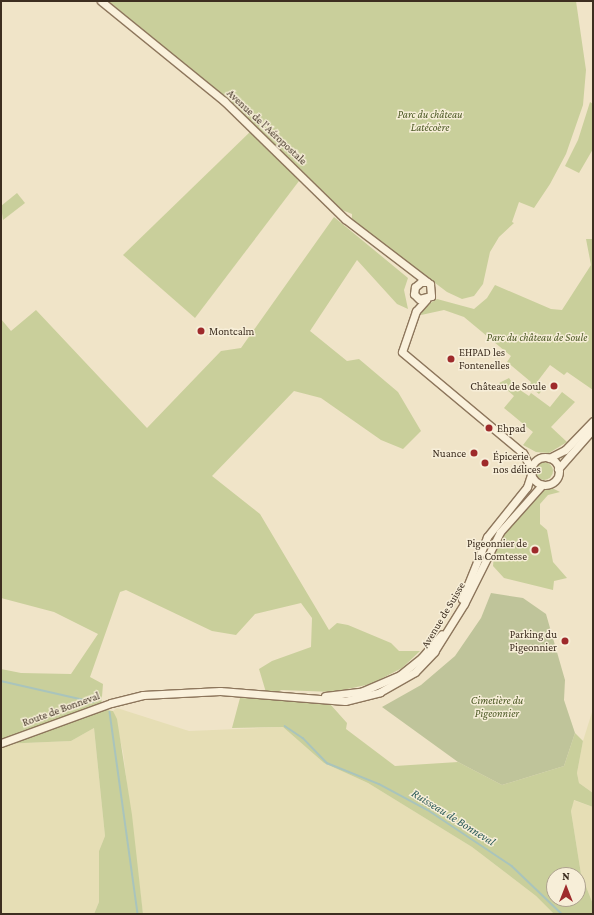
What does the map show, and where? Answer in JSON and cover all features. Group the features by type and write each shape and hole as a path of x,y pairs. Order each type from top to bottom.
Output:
{"street":[{"name":"Avenue de l'Aéropostale","path":"101,1 224,101 345,219 427,282"},
{"path":"414,272 416,311 402,352 523,453 540,458 549,458 565,450 593,421"},
{"path":"415,287 421,282 427,282 432,292 416,311"},
{"path":"416,297 426,300"},
{"path":"523,453 531,472 542,485 554,481 558,469 593,429"},
{"path":"531,472 540,458"},
{"path":"549,458 558,469"},
{"name":"Avenue de Suisse","path":"298,696 341,695 372,688 400,675 422,657 452,619 487,538 527,487 531,472"},
{"name":"Avenue de Suisse","path":"130,697 220,691 357,700 380,692 415,672 434,652 455,621 500,532 542,485"},
{"name":"Route de Bonneval","path":"1,743 130,697"}],"shaded area":[{"path":"117,708 189,731 283,727 324,763 368,783 472,847 536,896 554,914 143,914 123,752 113,711"},
{"path":"593,709 593,793 579,783 577,773 583,741"},
{"path":"94,728 105,836 99,851 99,902 94,914 1,914 1,744 71,741"},
{"path":"573,800 593,807 593,904 586,886 586,867 580,867 571,811"}],"green space":[{"name":"Parc du château Latécoère","path":"108,1 576,1 586,70 583,105 566,154 550,184 534,208 519,202 512,222 514,223 499,237 490,252 483,284 474,296 462,299 447,292 352,220 352,214 342,210 227,98"},
{"path":"590,102 593,104 593,149 579,173 565,166 578,140"},
{"path":"252,130 299,181 195,318 123,255"},
{"path":"17,193 25,203 3,220 1,206"},
{"path":"334,217 408,278 404,290 408,309 397,304 357,260 310,331 347,361 359,359 398,392 421,431 403,449 381,440 321,398 294,391 212,476 260,514 329,630 337,623 348,625 391,643 399,651 420,651 402,668 371,684 333,692 281,690 269,699 330,704 347,723 346,729 395,766 458,762 502,785 564,766 575,733 583,741 577,773 579,783 593,793 593,807 574,800 571,811 580,867 546,867 546,906 536,896 472,847 368,783 324,763 283,727 232,728 240,698 268,699 259,669 272,661 311,647 312,618 301,603 255,614 236,635 212,631 126,590 120,592 90,677 103,684 101,709 113,711 117,719 132,815 143,914 94,914 99,902 99,851 105,836 94,728 71,741 1,744 1,669 21,673 71,674 98,634 54,612 1,598 1,319 11,331 36,310 147,428 221,351 241,348"},
{"name":"Parc du château de Soule","path":"586,239 593,239 593,390 567,372 564,375 550,365 537,382 544,388 539,394 529,386 531,382 507,362 511,356 464,317 444,310 421,315 422,308 437,299 474,309 487,298 495,285 551,309 562,310 591,265"},
{"path":"509,378 514,385 519,384 517,388 529,396 531,393 550,407 562,392 575,402 551,427 567,442 549,453 536,452 523,445 533,432 504,408 514,396 499,383"},
{"path":"544,462 550,465 553,471 550,477 544,480 538,477 535,471 538,465"},
{"path":"552,488 560,492 548,495 540,504 540,524 547,530 553,562 567,578 554,581 553,590 504,578 493,566 494,554 502,537 545,489"},
{"name":"Cimetière du Pigeonnier","path":"491,593 523,598 546,614 565,680 564,700 575,733 564,766 502,785 458,762 382,707 421,685 455,656 481,618"},
{"path":"586,886 593,904 593,914 554,914 547,907 586,907"}],"waterway":[{"name":"Ruisseau de Bonneval","path":"1,681 93,702"},
{"path":"110,712 138,914"},
{"name":"Ruisseau de Bonneval","path":"285,726 303,738 327,763 379,784 428,810 512,866 562,914"}],"place":[{"name":"Montcalm","path":"201,331"},
{"name":"EHPAD les Fontenelles","path":"451,359"},
{"name":"Château de Soule","path":"554,386"},
{"name":"Ehpad","path":"489,428"},
{"name":"Nuance","path":"474,453"},
{"name":"Épicerie nos délices","path":"485,463"},
{"name":"Pigeonnier de la Comtesse","path":"535,550"},
{"name":"Parking du Pigeonnier","path":"565,641"}]}
